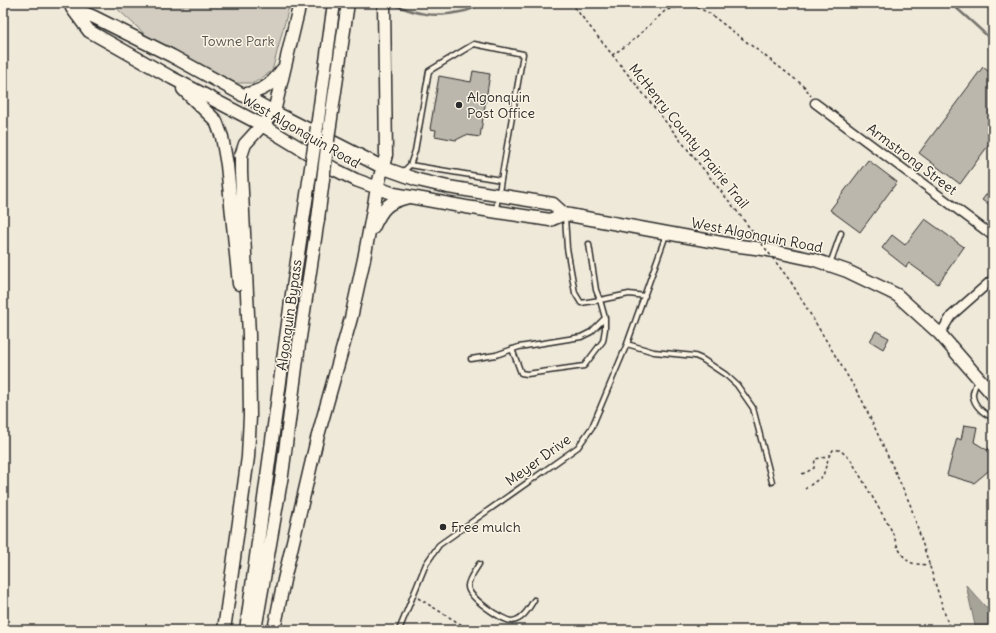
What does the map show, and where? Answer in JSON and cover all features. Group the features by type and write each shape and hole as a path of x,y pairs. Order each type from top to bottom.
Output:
{"main road":[{"path":"224,630 248,457 250,416 249,335 241,156 244,144 274,112 300,3"},
{"name":"Algonquin Bypass","path":"246,630 334,3"},
{"path":"274,630 315,446 351,318 377,188 384,168 386,155 384,3"},
{"name":"Algonquin Bypass","path":"255,630 282,475 299,344 348,4"},
{"name":"West Algonquin Road","path":"69,5 89,31 172,78 262,125 336,170 356,180 394,194 496,212 550,220 564,214"},
{"name":"West Algonquin Road","path":"69,5 172,56 274,112 384,168 418,180 448,187 552,204 564,214 763,249 815,260 868,280 897,295 940,334 993,395"},
{"path":"242,94 261,90 273,82 285,66"},
{"path":"172,78 216,122 222,137 231,203 243,338 249,365"},
{"path":"367,239 378,216 388,204 396,200 411,197"}],"street":[{"name":"Armstrong Street","path":"815,102 993,236"},
{"path":"940,334 951,316 993,279"}],"lane":[{"path":"401,174 410,165 415,151 429,70 474,44 523,54 496,212"},
{"path":"410,165 501,180"},
{"path":"564,214 567,248 575,292 581,303 629,294 645,296"},
{"name":"Meyer Drive","path":"399,630 426,564 439,544 578,447 592,427 627,344 667,233"},
{"path":"829,265 841,233"},
{"path":"512,350 521,373 527,374 584,366 603,341 605,318 596,290 589,244"},
{"path":"471,359 581,337 591,332 605,318"},
{"path":"627,344 654,352 695,356 726,375 737,385 747,398 752,408 772,482"},
{"path":"978,378 972,396 976,404 987,416 993,417"},
{"path":"479,564 468,585 468,591 479,603 505,619 513,621 526,613 534,600"}],"path":[{"name":"McHenry County Prairie Trail","path":"571,3 736,210 791,282 862,400 910,504 950,630"},
{"path":"612,56 630,43 666,10 683,6 694,6 709,13 804,86 815,102"},
{"path":"805,489 823,476 829,457 833,450 840,450 850,460 892,531 898,548 904,557 909,562 915,564 930,565"},
{"path":"802,474 814,468 815,459 829,457"},
{"path":"414,596 468,630"}],"green space":[{"name":"Towne Park","path":"111,3 290,3 272,71 254,83 236,83 149,38"}],"shaded area":[{"path":"966,585 993,615 993,630 976,630"}],"building":[{"path":"983,67 993,75 993,139 960,184 919,153"},
{"name":"Algonquin Post Office","path":"473,71 490,74 480,137 466,135 456,140 435,136 436,130 430,129 439,76 471,82"},
{"path":"868,160 897,182 860,232 830,210"},
{"path":"993,186 993,208 982,200"},
{"path":"925,219 964,247 938,284 909,263 906,267 882,248 892,235 905,245"},
{"path":"876,331 889,338 883,349 870,341"},
{"path":"964,425 977,427 974,442 987,450 993,444 993,467 974,483 947,475 957,438 961,440"}],"waterway":[{"path":"391,3 408,10 433,15 451,14 465,11 480,3"},
{"path":"951,3 993,41"}],"place":[{"name":"Algonquin Post Office","path":"459,105"},
{"name":"Free mulch","path":"443,527"}]}
